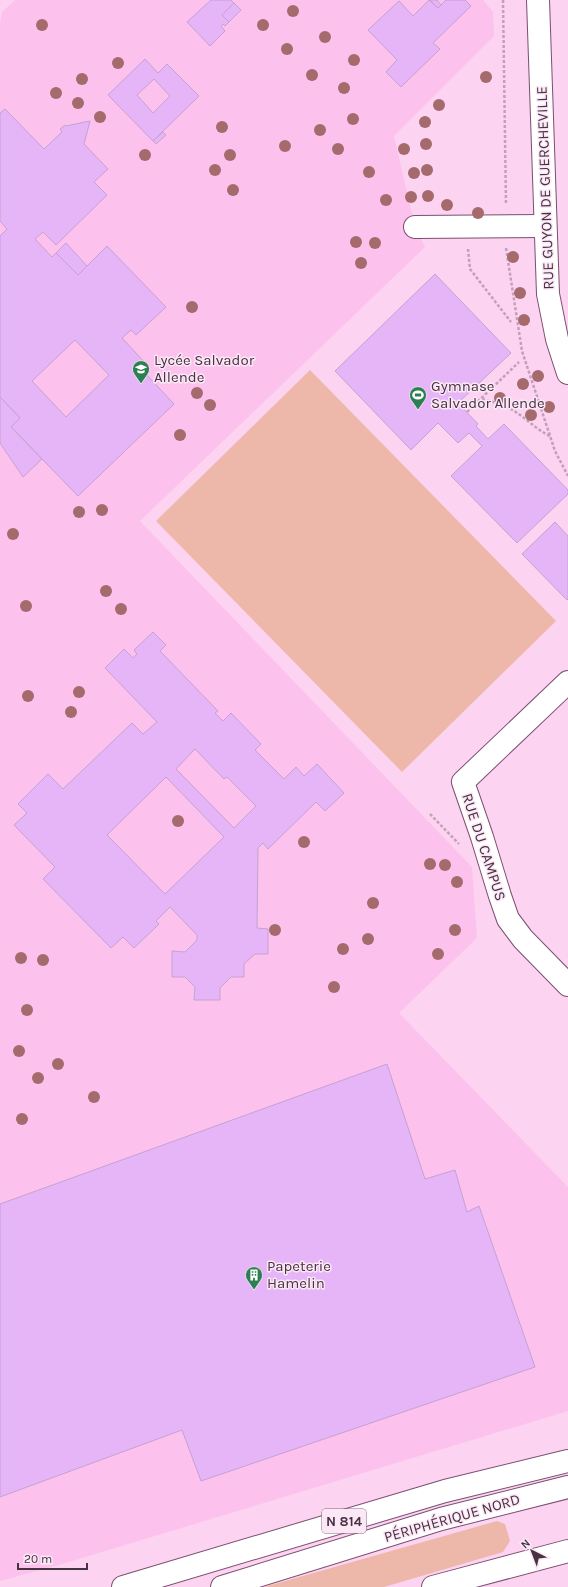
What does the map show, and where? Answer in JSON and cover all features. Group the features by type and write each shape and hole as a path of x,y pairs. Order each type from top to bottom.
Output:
{"main road":[{"name":"RUE GUYON DE GUERCHEVILLE","path":"538,0 548,294 562,338 568,373"},
{"path":"414,227 545,226"},
{"name":"RUE DU CAMPUS","path":"568,682 463,782 508,919 523,939 568,985"},
{"name":"N 814","path":"123,1587 445,1491 568,1461"},
{"name":"PÉRIPHÉRIQUE NORD","path":"222,1587 441,1519 568,1486"},
{"path":"433,1587 568,1551"}],"path":[{"path":"503,0 506,211"},
{"path":"467,226 470,269 511,322"},
{"path":"505,241 522,350 555,451 568,476"},
{"path":"467,412 520,362"},
{"path":"482,399 499,404 516,412 541,432 550,436"},
{"path":"430,814 460,844"}],"shaded area":[{"path":"15,0 483,0 493,12 494,36 394,136 415,227 425,247 140,521 472,867 477,938 399,1013 568,1187 568,1411 59,1565 0,1581 0,24 2,12"},
{"path":"310,370 556,621 402,772 156,521"},
{"path":"497,1521 505,1524 510,1541 503,1552 384,1587 264,1587"}],"building":[{"path":"211,0 231,0 234,3 222,15 229,22 225,26 223,24 221,26 225,31 210,46 187,22"},
{"path":"429,0 438,8 446,0 465,0 471,6 433,43 440,49 401,87 386,72 397,60 368,30 399,1 413,16"},
{"path":"430,0 437,0 441,5 438,8"},
{"path":"234,3 241,10 229,22 222,15"},
{"path":"145,59 158,73 167,64 199,96 153,141 108,95","holes":["154,79 170,96 153,113 137,95"]},
{"path":"5,109 44,149 62,132 60,129 65,125 90,121 84,144 108,169 94,182 107,195 56,245 43,232 35,239 52,257 56,253 78,275 107,246 166,307 136,335 131,330 122,338 148,366 143,371 174,404 78,496 11,427 20,418 0,397 0,236 7,229 0,221 0,113","holes":["75,340 109,375 66,417 32,381"]},
{"path":"163,132 166,135 156,144 153,141"},
{"path":"66,243 87,266 78,275 56,253"},
{"name":"Gymnase Salvador Allende","path":"435,274 511,353 458,403 478,424 476,426 488,439 504,424 568,490 568,494 517,543 451,476 482,446 469,433 458,443 438,423 411,450 335,371"},
{"path":"0,397 20,418 11,427 42,459 23,477 0,443"},
{"path":"555,522 568,536 567,600 522,554"},
{"path":"153,632 166,645 160,651 218,711 215,713 223,721 231,713 261,744 255,750 284,779 296,767 304,776 317,764 344,793 325,811 316,802 268,849 263,843 258,848 257,928 268,929 268,954 255,954 244,964 244,977 231,977 220,988 220,1000 194,1000 195,987 185,977 172,977 172,951 185,952 197,940 197,935 170,907 156,921 159,924 134,948 123,937 111,948 43,879 55,867 14,825 27,813 18,804 48,774 63,789 132,723 143,734 157,722 105,668 124,649 133,658 137,654 134,650","holes":["195,749 224,779 227,777 256,806 234,828 176,769","166,777 224,837 165,894 107,835"]},
{"name":"Papeterie Hamelin","path":"387,1064 425,1179 455,1170 467,1212 479,1206 535,1367 201,1481 182,1430 0,1497 0,1204"}],"place":[{"name":"Lycée Salvador Allende","path":"141,384"},
{"name":"Gymnase Salvador Allende","path":"418,410"},
{"name":"Papeterie Hamelin","path":"254,1290"}]}
